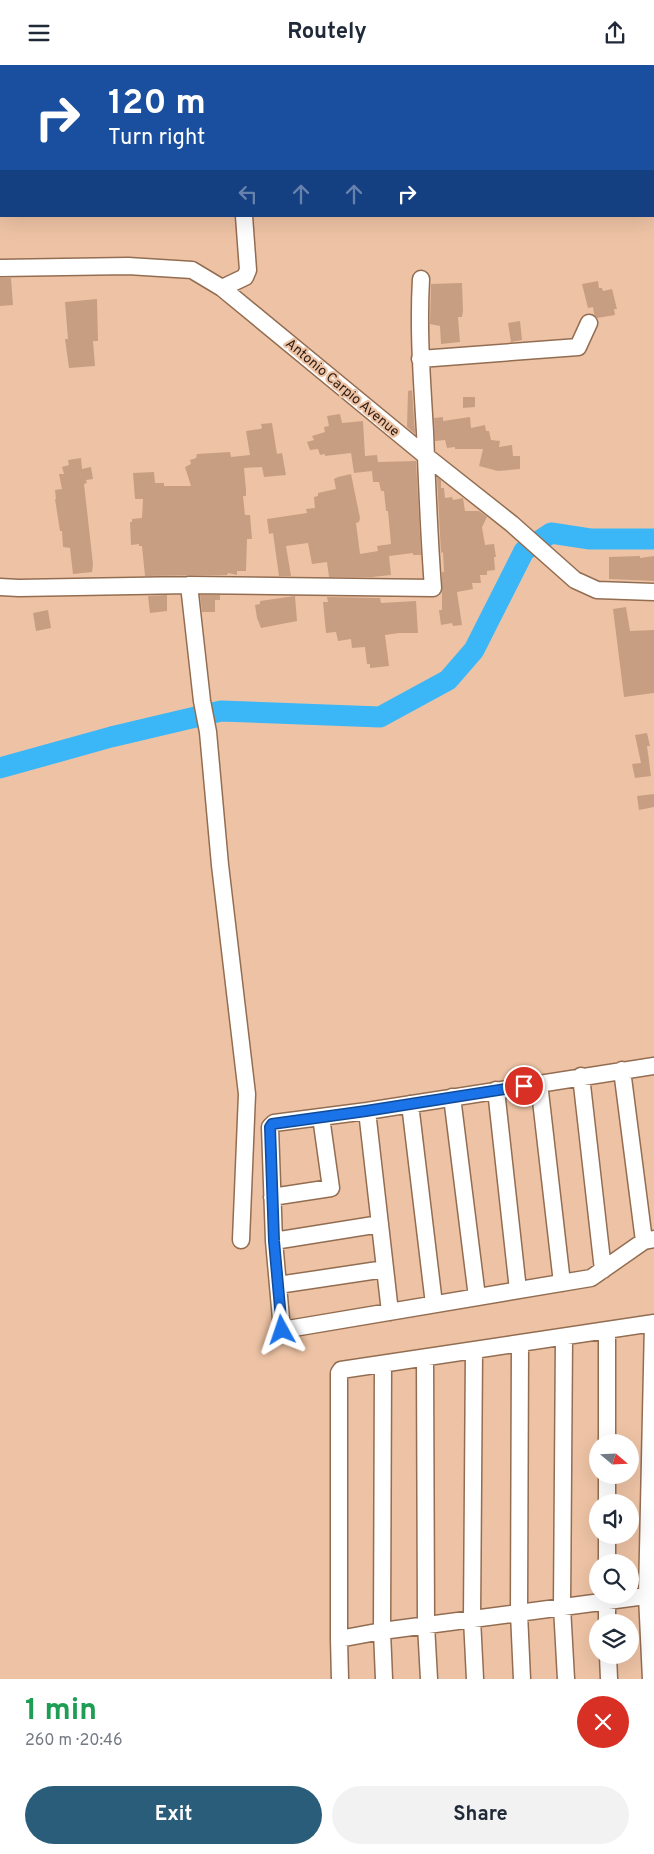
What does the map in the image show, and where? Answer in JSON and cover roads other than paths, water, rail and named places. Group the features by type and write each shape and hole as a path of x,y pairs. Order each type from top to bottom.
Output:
{"street":[{"path":"222,287 245,277 248,270 244,217"},
{"name":"Antonio Carpio Avenue","path":"0,268 128,266 192,270 222,287 426,456 512,524 575,580 597,590 654,592"},
{"path":"0,587 189,585 433,588 420,359 419,325 422,279"},
{"path":"420,359 578,347 589,323"},
{"path":"189,585 202,701 208,732 220,865 247,1094 241,1240"},
{"path":"622,1069 649,1240 592,1278 282,1330 272,1197 270,1127 274,1123 366,1111 622,1069 654,1066"},
{"path":"581,1076 603,1270"},
{"path":"539,1083 562,1283"},
{"path":"496,1090 518,1291"},
{"path":"452,1097 477,1297"},
{"path":"410,1104 434,1304"},
{"path":"366,1111 390,1312"},
{"path":"272,1197 331,1188 322,1117"},
{"path":"274,1241 380,1224"},
{"path":"278,1285 385,1269"},
{"path":"340,1679 339,1373 344,1369 654,1323 650,1595 651,1679"},
{"path":"607,1330 607,1434"},
{"path":"564,1337 562,1607 566,1679"},
{"path":"520,1344 519,1613 522,1679"},
{"path":"474,1351 472,1619 475,1679"},
{"path":"425,1358 428,1679"},
{"path":"383,1364 382,1631 384,1679"},
{"path":"339,1639 382,1631 562,1607 589,1601"},
{"path":"608,1664 609,1679"}],"waterway":[{"path":"0,768 111,737 221,711 380,717 448,680 474,650 524,551 551,533 590,539 654,539"}]}
